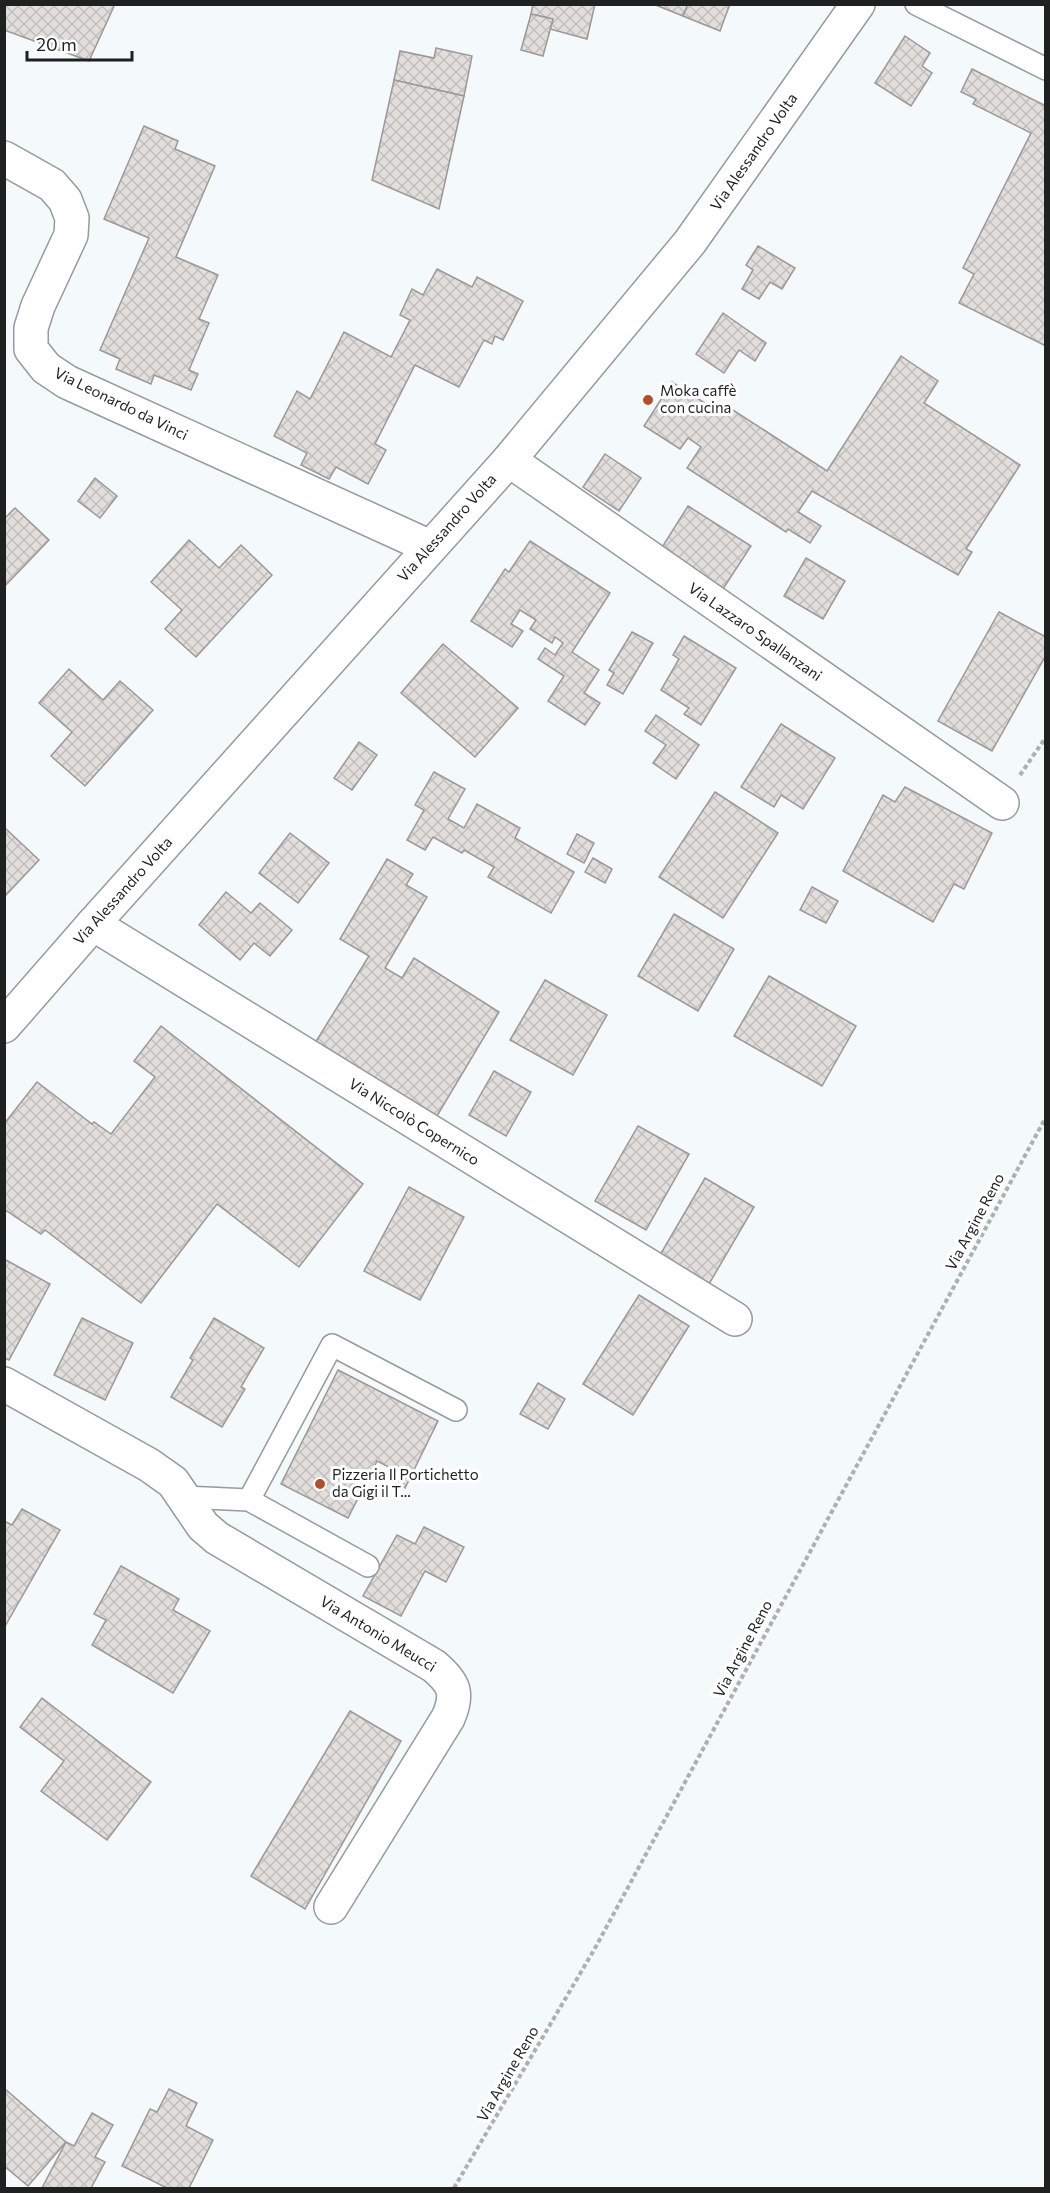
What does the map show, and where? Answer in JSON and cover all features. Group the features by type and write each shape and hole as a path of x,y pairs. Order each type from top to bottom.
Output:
{"street":[{"name":"Via Alessandro Volta","path":"4,1026 509,460 690,242 858,4"},
{"name":"Via Leonardo da Vinci","path":"4,158 52,185 65,200 72,218 71,235 38,306 31,328 31,349 46,368 67,381 430,547"},
{"name":"Via Lazzaro Spallanzani","path":"509,460 1002,804"},
{"name":"Via Niccolò Copernico","path":"93,924 735,1319"},
{"name":"Via Antonio Meucci","path":"4,1384 149,1466 173,1482 203,1526 217,1538 434,1666 446,1677 453,1688 453,1705 448,1718 331,1907"}],"lane":[{"path":"916,4 1046,69"},
{"path":"249,1500 332,1345 456,1410"},
{"path":"184,1497 249,1500 368,1566"}],"path":[{"path":"1002,804 1046,737"},
{"name":"Via Argine Reno","path":"454,2188 594,1950 1046,1117"}],"building":[{"path":"4,4 115,4 89,61 4,30"},
{"path":"533,4 595,4 587,39 550,29 553,19 531,14"},
{"path":"653,4 688,4 683,16"},
{"path":"688,4 730,4 720,31 683,16"},
{"path":"531,14 553,19 543,56 521,50"},
{"path":"905,36 930,53 922,66 932,73 911,106 875,83"},
{"path":"436,48 472,56 464,96 394,80 400,51 434,58"},
{"path":"972,69 1046,106 1046,346 959,303 974,274 963,268 1031,133 973,104 976,99 961,92"},
{"path":"394,80 464,96 439,209 372,180"},
{"path":"144,126 178,141 175,149 215,166 176,257 218,275 199,319 209,323 189,370 198,374 191,390 154,375 151,384 116,369 120,359 100,350 149,238 104,219"},
{"path":"758,246 795,268 782,289 770,282 759,299 742,289 753,270 746,265"},
{"path":"437,269 472,287 477,277 523,301 503,340 495,336 492,344 484,340 459,387 415,365 375,444 386,450 368,484 336,467 329,479 301,465 307,453 274,436 297,391 310,399 344,332 391,357 410,320 400,315 412,289 423,295"},
{"path":"723,313 766,343 755,361 739,350 724,373 696,354"},
{"path":"901,356 938,381 924,403 1020,465 966,549 972,552 958,575 812,491 798,512 821,526 810,543 788,529 786,532 687,468 701,447 688,438 680,449 644,426 672,382 722,414 727,406 827,471"},
{"path":"605,454 641,478 619,511 583,487"},
{"path":"95,478 117,496 100,518 78,501"},
{"path":"688,506 751,546 721,592 659,552"},
{"path":"15,508 49,540 4,587 4,519"},
{"path":"189,540 219,568 241,545 272,575 196,657 165,629 182,610 151,582"},
{"path":"530,541 610,593 572,652 599,670 584,693 600,703 585,725 548,701 564,676 538,659 545,648 555,655 563,643 555,637 552,643 530,629 536,620 520,610 511,624 523,631 512,647 471,621 505,569 509,572"},
{"path":"806,558 845,581 823,619 784,596"},
{"path":"999,612 1046,637 1046,655 992,751 938,721"},
{"path":"632,632 653,643 623,694 607,685 614,673 609,670"},
{"path":"684,636 736,668 701,725 684,714 689,708 661,690 679,659 673,655"},
{"path":"443,644 518,708 475,757 401,693"},
{"path":"69,669 103,700 120,681 153,710 85,786 51,756 72,732 39,703"},
{"path":"656,715 699,745 676,779 653,763 666,745 645,731"},
{"path":"781,724 835,758 803,809 781,795 774,807 741,787"},
{"path":"359,742 377,755 352,790 334,778"},
{"path":"434,772 465,789 448,819 464,828 477,804 520,828 515,838 574,872 551,913 488,877 494,867 464,850 462,853 433,837 425,850 407,840 424,810 415,805"},
{"path":"905,787 992,833 964,889 954,884 933,922 843,871 883,795 895,802"},
{"path":"715,792 778,833 723,918 659,877"},
{"path":"4,829 39,860 4,897"},
{"path":"290,833 329,863 298,903 259,873"},
{"path":"577,834 594,843 584,863 567,854"},
{"path":"593,858 612,869 605,883 585,872"},
{"path":"387,859 413,874 406,885 427,897 385,968 402,978 414,958 499,1012 437,1116 315,1043 369,956 340,939"},
{"path":"812,887 838,901 826,923 800,910"},
{"path":"226,892 251,913 260,903 292,930 270,956 254,943 240,960 199,925"},
{"path":"674,914 734,949 698,1011 638,976"},
{"path":"769,976 856,1026 822,1086 734,1036"},
{"path":"545,980 607,1015 573,1075 510,1040"},
{"path":"161,1026 363,1184 299,1267 217,1204 141,1303 45,1230 41,1234 4,1209 4,1124 37,1082 92,1124 94,1122 111,1134 155,1077 134,1061"},
{"path":"494,1071 531,1092 506,1136 469,1115"},
{"path":"638,1126 689,1154 646,1230 595,1201"},
{"path":"705,1178 754,1207 709,1284 660,1255"},
{"path":"409,1187 464,1217 420,1300 364,1271"},
{"path":"4,1259 50,1284 9,1360 4,1358"},
{"path":"639,1295 689,1326 633,1415 583,1384"},
{"path":"82,1318 133,1343 105,1400 54,1375"},
{"path":"214,1318 264,1348 241,1387 245,1389 222,1427 171,1397 193,1360 190,1358"},
{"path":"338,1370 438,1421 405,1488 386,1478 391,1468 377,1461 348,1518 281,1484"},
{"path":"538,1383 565,1399 548,1429 520,1414"},
{"path":"22,1509 60,1530 4,1628 4,1521 12,1525"},
{"path":"424,1527 464,1547 446,1582 425,1571 401,1616 363,1596 397,1535 415,1544"},
{"path":"121,1566 179,1599 173,1610 210,1631 173,1693 92,1645 106,1620 94,1614"},
{"path":"42,1698 151,1782 107,1840 41,1791 64,1761 20,1727"},
{"path":"350,1711 401,1741 305,1909 251,1876"},
{"path":"4,2088 66,2142 28,2186 4,2166"},
{"path":"169,2089 197,2103 186,2126 213,2140 189,2188 167,2188 122,2166 150,2109 157,2112"},
{"path":"92,2113 113,2125 95,2157 105,2162 91,2188 42,2188 66,2142 74,2146"}],"place":[{"name":"Moka caffè con cucina","path":"648,400"},
{"name":"Pizzeria Il Portichetto da Gigi il T...","path":"320,1484"}]}
